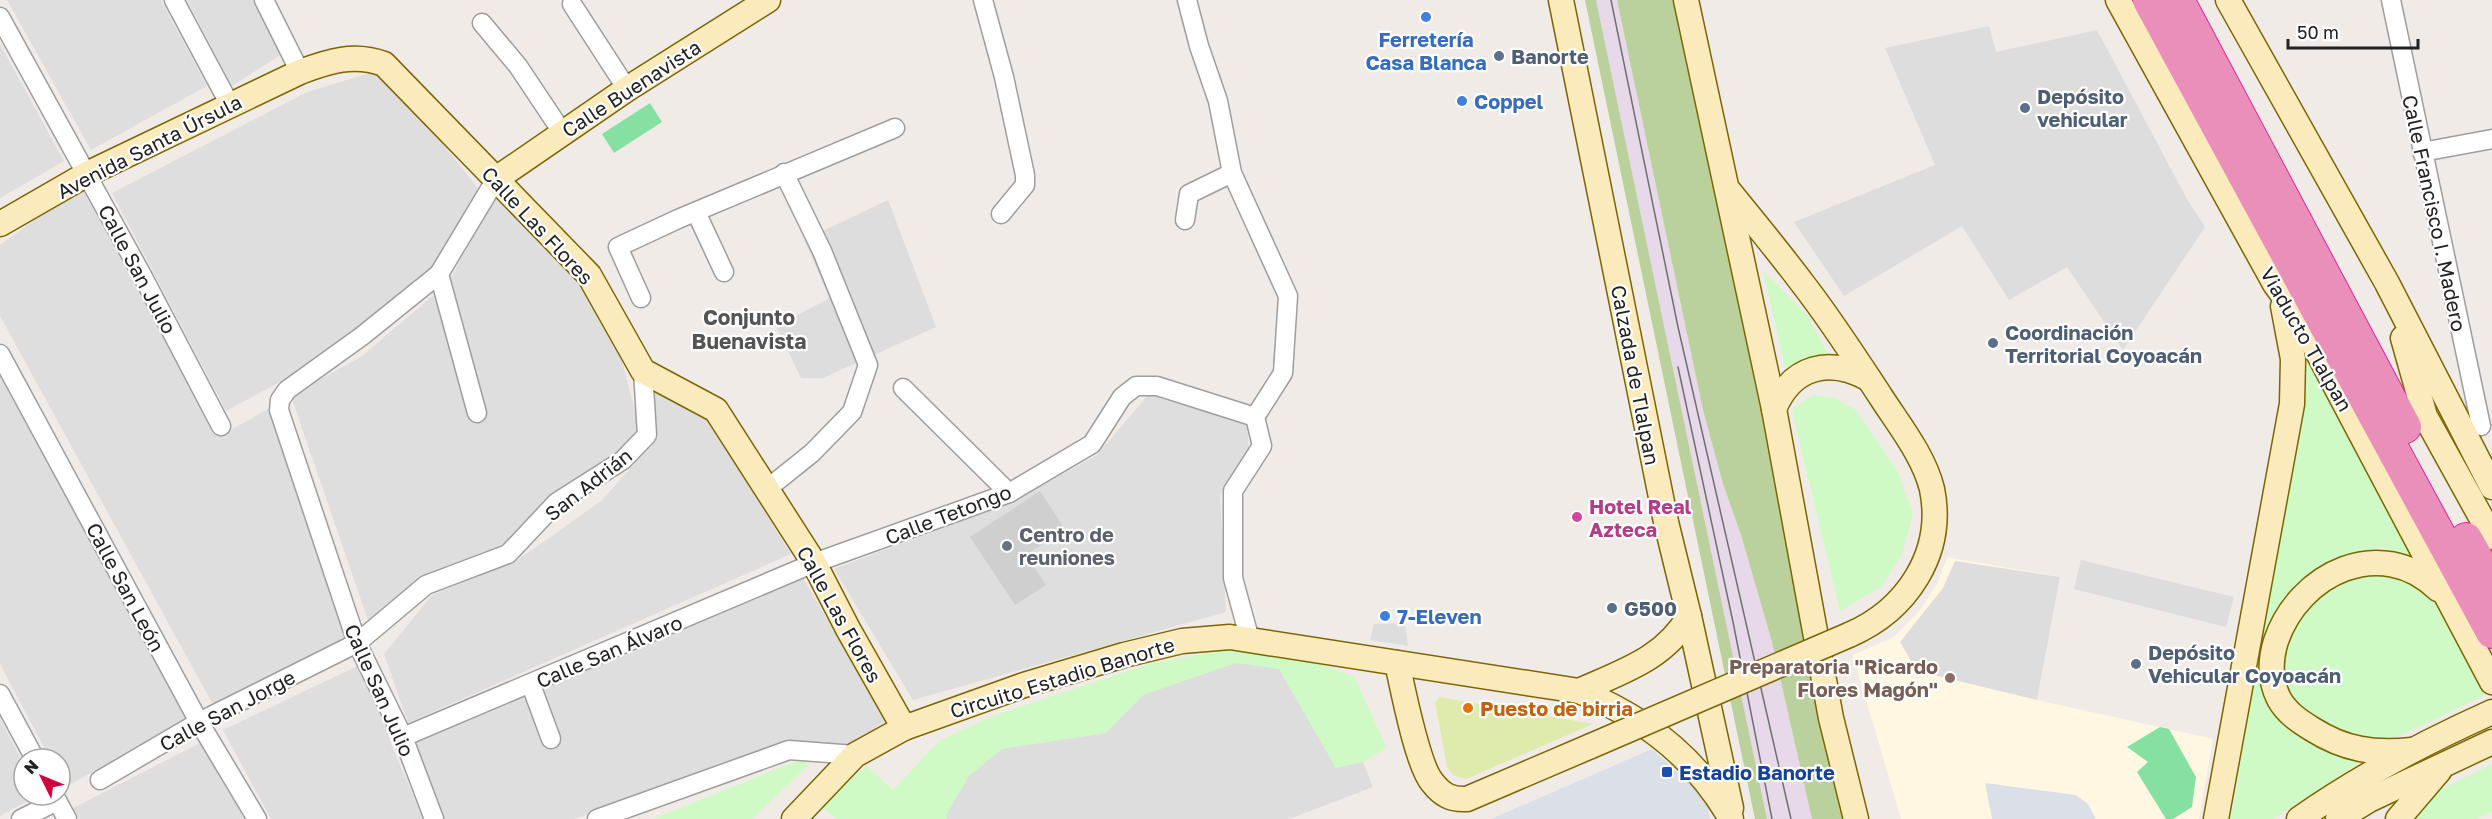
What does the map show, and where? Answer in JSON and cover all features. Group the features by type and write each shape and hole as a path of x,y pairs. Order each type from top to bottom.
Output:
{"highway":[{"name":"Viaducto Tlalpan","path":"2149,0 2492,632"},
{"path":"2178,0 2492,585"}],"main road":[{"name":"Calle Buenavista","path":"496,179 627,89 768,0"},
{"name":"Calzada de Tlalpan","path":"1561,0 1666,522 1689,616 1732,819"},
{"path":"1686,0 1774,409 1831,718 1856,819"},
{"name":"Viaducto Tlalpan","path":"2118,0 2275,284 2299,317 2445,597 2492,682"},
{"path":"2228,0 2387,283 2479,428 2492,487"},
{"name":"Calle Las Flores","path":"300,72 326,62 349,57 368,58 384,64 589,275 643,371 716,410 814,563 904,728"},
{"name":"Avenida Santa Úrsula","path":"0,224 87,174 300,72"},
{"path":"1397,663 1414,735 1430,780 1443,794 1454,800 1467,799 1850,635 1879,620 1903,598 1917,579 1927,559 1934,529 1934,500 1927,474 1905,433 1805,286 1726,187"},
{"path":"2387,283 2425,416 2492,537"},
{"path":"2216,819 2292,404 2294,382 2292,345 2275,284"},
{"path":"1774,409 1778,398 1791,382 1814,369 1846,368 1869,379"},
{"path":"2412,750 2384,753 2351,748 2321,735 2299,721 2278,696 2274,684 2272,659 2286,619 2303,596 2327,577 2354,565 2380,563 2405,568 2427,580 2445,597"},
{"path":"1579,691 1658,653 1677,635 1689,616"},
{"name":"Circuito Estadio Banorte","path":"794,819 855,755 904,728 1024,685 1143,650 1182,641 1230,637 1579,691 1626,712 1668,742 1700,773 1732,819"},
{"path":"2299,819 2354,783 2412,750 2483,716"},
{"path":"2338,819 2369,800 2489,743"},
{"path":"2398,819 2446,763"}],"street":[{"path":"174,0 230,105"},
{"path":"264,0 300,72"},
{"path":"983,0 1004,77 1025,175 1025,185 1001,214"},
{"path":"1187,0 1199,46 1218,101 1232,173 1288,296 1282,373 1255,417 1262,446 1233,491 1233,578 1250,640"},
{"name":"Calle Francisco I. Madero","path":"2391,0 2479,428"},
{"path":"572,4 627,89"},
{"name":"Calle San Julio","path":"0,17 87,174 221,426"},
{"path":"482,22 518,66 562,132"},
{"path":"641,298 618,247 784,173 895,128"},
{"path":"2422,152 2492,139"},
{"path":"766,489 812,453 852,412 868,365 822,251 784,173"},
{"path":"1185,220 1189,194 1232,173"},
{"path":"477,412 439,274 496,179"},
{"path":"696,212 724,272"},
{"name":"Calle San Julio","path":"434,819 403,737 357,644 279,410 280,400 287,390 362,336 439,274"},
{"name":"Calle San León","path":"0,354 199,722 257,819"},
{"name":"San Adrián","path":"357,644 426,585 508,554 557,502 623,460 647,435 643,371"},
{"name":"Calle Tetongo","path":"814,563 1009,493 1092,444 1122,397 1136,386 1157,386 1255,417"},
{"path":"903,388 1009,493"},
{"name":"Calle San Álvaro","path":"403,737 531,685 814,563"},
{"name":"Calle San Jorge","path":"100,780 199,722 357,644"},
{"path":"531,685 551,739"},
{"path":"0,694 29,747"},
{"path":"597,819 789,750 855,755"},
{"path":"21,819 40,807"}],"shaded area":[{"path":"7,0 161,0 207,86 91,150"},
{"path":"187,0 258,0 282,54 232,86"},
{"path":"1596,0 1617,0 1703,410 1723,484 1741,535 1772,642 1812,819 1767,819"},
{"name":"Depósito vehicular","path":"1989,26 1996,52 2097,30 2187,199 2205,227 2123,350 2067,267 2009,300 1962,226 1844,296 1794,222 1935,165 1885,48"},
{"path":"0,44 64,161 0,198"},
{"path":"373,72 395,84 481,192 440,263 315,363 226,411 112,193 307,92"},
{"path":"81,187 218,437 272,407 360,644 217,712 0,316 0,245"},
{"path":"498,193 581,280 620,353 640,431 585,487 502,548 426,577 372,632 291,396 362,356 448,283"},
{"path":"888,200 936,327 823,378 801,378 776,326 830,298 804,240"},
{"path":"0,367 191,719 72,783 72,747 44,747 0,664"},
{"path":"653,389 705,415 791,554 408,723 384,654 432,595 515,562 601,501 658,438"},
{"path":"1148,395 1247,424 1249,448 1220,494 1226,612 913,700 834,569 1014,501 1097,455"},
{"name":"Centro de reuniones","path":"1040,491 1065,529 1026,555 1046,585 1015,605 970,537"},
{"name":"Preparatoria \"Ricardo Flores Magón\"","path":"1947,557 2060,577 2037,700 2213,739 2199,819 1901,819 1853,655 1894,637 1921,609 1938,582"},
{"path":"2081,560 2234,597 2226,627 2074,589"},
{"path":"1955,561 2060,577 2037,700 1917,671 1900,642 1943,588"},
{"path":"802,576 886,721 847,747 793,741 616,806 574,819 444,819 413,743 526,696 547,748 561,743 544,689"},
{"path":"1405,623 1408,646 1370,640 1374,624"},
{"path":"366,662 391,744 423,819 271,819 223,730"},
{"path":"1236,663 1279,669 1336,768 1363,762 1373,787 1289,819 947,819 946,815 969,776 1002,749 1106,733 1143,695"},
{"path":"0,719 15,747 12,747 12,807 16,807 0,816"},
{"path":"204,741 246,819 79,819 73,808"},
{"path":"1652,749 1706,798 1710,819 1491,819"},
{"path":"1985,783 2076,795 2088,804 2096,819 1992,819"}],"green space":[{"path":"1585,0 1596,0 1767,819 1755,819"},
{"path":"1617,0 1675,0 1846,819 1812,819 1772,642 1741,535 1723,484 1703,410"},
{"path":"650,103 662,122 614,153 602,134"},
{"path":"1763,270 1808,316 1829,356 1785,368"},
{"path":"2293,336 2422,570 2382,547 2333,559 2294,586 2274,617 2263,671 2267,701 2285,722 2320,747 2361,762 2273,819 2229,819 2233,808 2303,389"},
{"path":"1812,395 1835,398 1856,410 1898,472 1913,514 1902,555 1881,587 1840,611 1792,410"},
{"path":"2378,572 2405,579 2438,603 2486,695 2400,736 2371,740 2322,726 2290,699 2280,661 2293,626 2316,599 2348,578"},
{"path":"1224,650 1309,660 1354,677 1387,748 1363,762 1336,768 1279,669 1143,695 1106,733 1002,749 946,815 947,819 836,819 821,806 840,786 867,766 893,790 939,741 992,716 1152,663"},
{"path":"1440,697 1593,724 1466,779 1454,776 1447,767 1435,702"},
{"path":"2160,727 2169,729 2196,777 2192,807 2173,819 2166,819 2137,772 2148,762 2127,747"},
{"path":"804,758 810,764 752,819 653,819"},
{"path":"2492,764 2492,812 2477,819 2406,819 2425,797"}],"tram line":[{"path":"1611,0 1678,327 1791,819"},
{"path":"1678,367 1733,622 1772,819"}],"place":[{"name":"Ferretería Casa Blanca","path":"1426,17"},
{"name":"Banorte","path":"1499,56"},
{"name":"Coppel","path":"1462,101"},
{"name":"Depósito vehicular","path":"2025,108"},
{"name":"Coordinación Territorial Coyoacán","path":"1993,343"},
{"name":"Hotel Real Azteca","path":"1577,517"},
{"name":"Centro de reuniones","path":"1007,546"},
{"name":"G500","path":"1612,608"},
{"name":"7-Eleven","path":"1385,616"},
{"name":"Depósito Vehicular Coyoacán","path":"2136,664"},
{"name":"Preparatoria \"Ricardo Flores Magón\"","path":"1950,678"},
{"name":"Puesto de birria","path":"1468,708"},
{"name":"Estadio Banorte","path":"1667,772"}],"district":[{"name":"Conjunto Buenavista","path":"749,329"}]}
